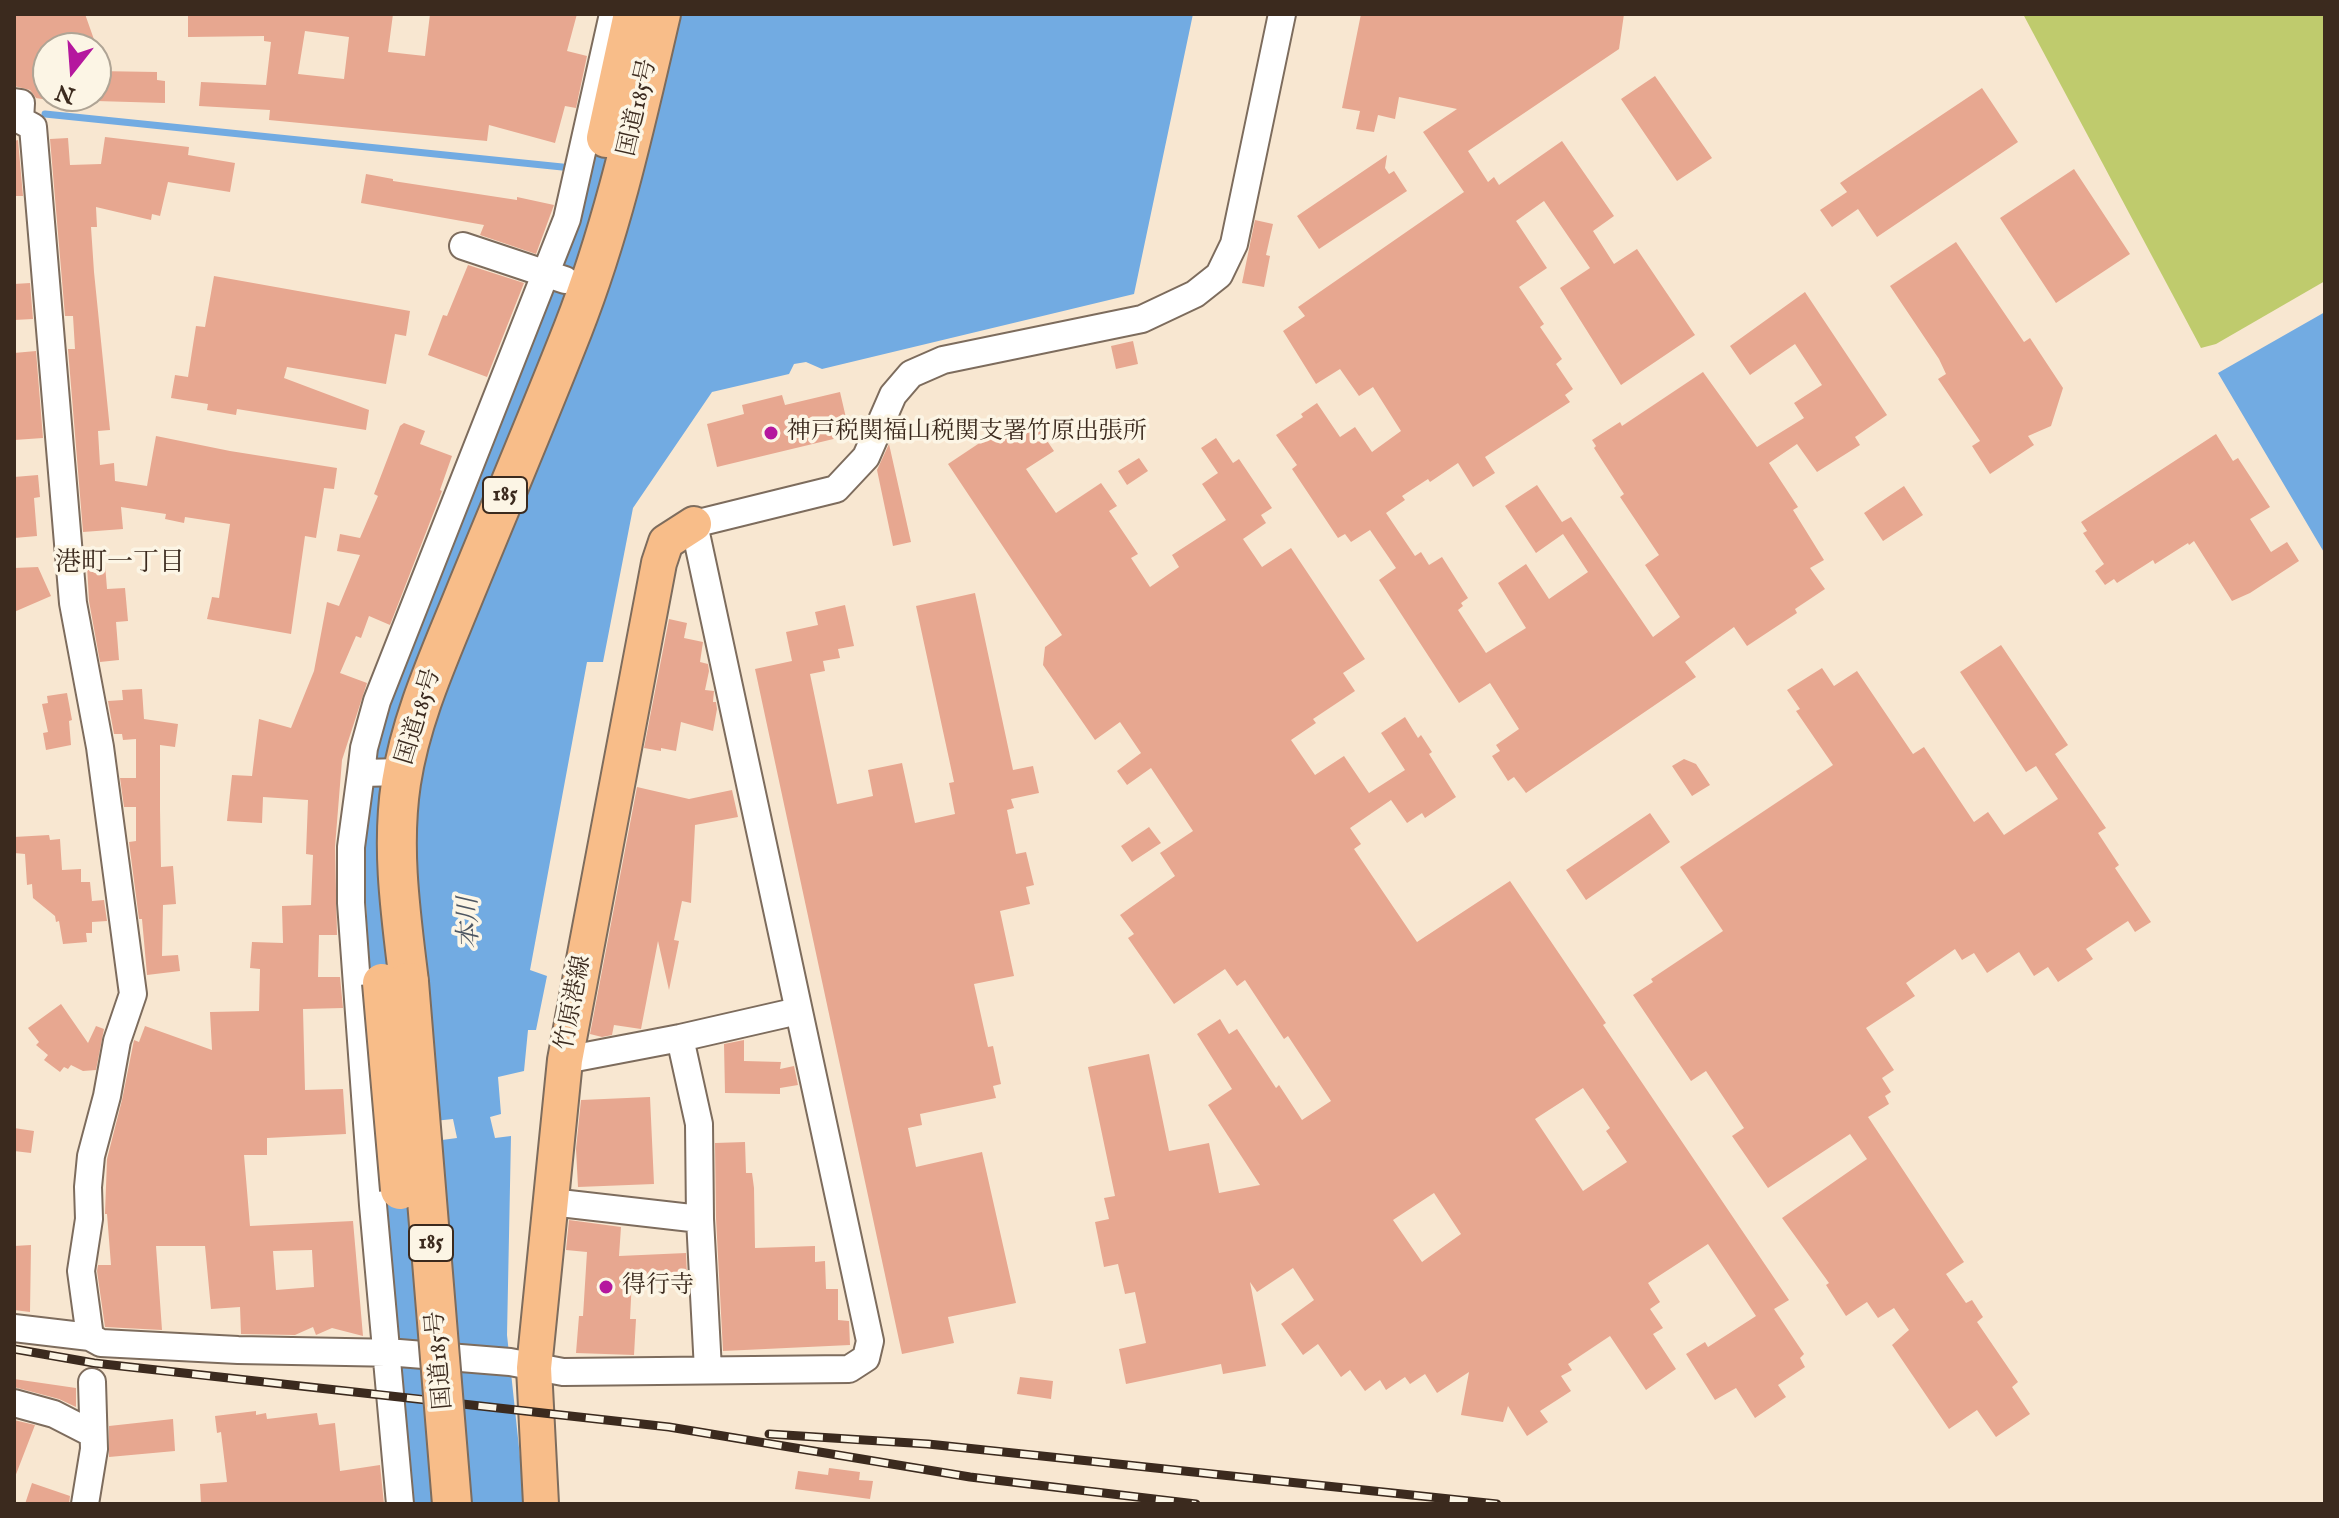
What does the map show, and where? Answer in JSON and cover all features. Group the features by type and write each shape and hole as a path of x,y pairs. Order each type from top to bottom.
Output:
{"highway":[{"name":"国道185号","path":"426,1504 374,882 378,772 390,720 414,652 554,277 577,249 602,156 633,14"},
{"name":"国道185号","path":"378,772 407,749 433,673 602,251 661,14"},
{"name":"国道185号","path":"378,772 397,829 398,884 409,982 452,1504"}],"main road":[{"name":"竹原港線","path":"541,1504 522,1365 551,1202 565,1060 659,563 666,542 694,524"}],"street":[{"path":"463,246 554,277 613,14"},
{"path":"14,1328 90,1337 101,1343 393,1353 522,1365 563,1372 849,1369 866,1358 870,1341 694,524 836,489 866,457 893,395 911,374 943,360 1142,319 1195,294 1219,275 1234,244 1282,14"},
{"path":"14,102 21,103 20,120 33,127 73,603 100,747 133,994 117,1041 91,1156 89,1219 81,1271 90,1337"},
{"path":"378,772 351,847 351,903 373,1205 393,1353 400,1504"},
{"path":"565,1060 798,1011"},
{"path":"680,1038 699,1124 700,1219 708,1370"},
{"path":"551,1202 700,1219"},
{"path":"85,1504 93,1434 92,1382"},
{"path":"14,1403 54,1414 93,1434"}],"green space":[{"path":"2023,14 2325,14 2325,281 2216,344 2201,348"}],"water":[{"name":"本川","path":"621,14 1193,14 1134,294 822,369 806,362 794,364 789,374 712,392 633,508 603,662 587,662 530,970 547,976 536,1030 528,1030 524,1071 498,1077 501,1114 490,1117 495,1138 511,1136 507,1335 525,1504 414,1504 394,1338 382,1148 457,1138 453,1119 377,1127 362,821 370,754 537,321"},
{"path":"2325,312 2325,554 2218,373"}],"building":[{"path":"14,14 85,14 91,32 32,32 32,93 14,86"},
{"path":"188,14 393,14 388,52 425,56 430,14 577,14 567,51 587,56 576,108 565,106 555,143 489,125 487,141 269,120 270,110 199,106 201,82 266,85 271,42 264,41 264,36 188,37","holes":["305,31 349,37 344,79 298,74"]},
{"path":"1361,14 1624,14 1619,49 1468,151 1488,182 1494,177 1499,185 1562,141 1614,216 1593,231 1614,264 1637,249 1695,335 1621,385 1560,288 1590,268 1544,201 1516,221 1547,268 1519,287 1544,324 1540,327 1562,359 1556,364 1573,389 1565,395 1570,402 1485,457 1495,473 1473,487 1458,463 1402,496 1405,500 1386,513 1415,556 1421,552 1429,565 1442,557 1468,598 1458,610 1486,653 1526,628 1498,583 1526,564 1549,599 1588,572 1563,534 1536,553 1505,506 1537,485 1562,522 1571,517 1653,637 1680,617 1645,565 1659,555 1620,497 1624,494 1592,440 1620,422 1622,426 1703,372 1757,447 1804,418 1794,403 1822,385 1795,344 1750,375 1730,346 1805,292 1887,415 1855,437 1860,445 1817,472 1797,444 1769,463 1798,507 1793,510 1824,560 1810,568 1825,589 1795,609 1797,613 1747,646 1734,627 1685,662 1696,677 1526,793 1514,777 1508,781 1492,756 1500,751 1496,745 1519,729 1490,683 1459,703 1379,580 1396,568 1370,530 1351,542 1345,534 1338,538 1292,469 1297,465 1276,435 1303,417 1301,414 1317,403 1340,437 1355,427 1372,452 1401,431 1373,387 1359,396 1340,369 1316,384 1283,331 1305,316 1298,307 1464,192 1423,132 1457,109 1399,97 1395,119 1378,115 1374,132 1356,129 1360,111 1342,108"},
{"path":"112,71 157,72 157,80 165,81 165,103 112,101"},
{"path":"1655,76 1712,158 1677,181 1621,99"},
{"path":"1982,88 2018,142 1877,237 1858,209 1832,227 1820,210 1847,192 1840,183"},
{"path":"105,137 189,147 188,155 235,163 230,192 168,182 160,216 152,214 151,220 96,207 97,227 91,227 110,430 98,431 100,465 114,463 115,481 147,486 156,436 337,468 334,489 324,488 316,538 305,536 291,634 207,619 212,597 219,598 230,524 185,517 184,523 165,519 166,514 121,507 123,529 83,532 68,349 75,349 73,316 65,316 50,139 68,138 70,165 101,164"},
{"path":"18,140 23,196 14,196 14,141"},
{"path":"1387,155 1385,168 1389,174 1394,171 1407,191 1319,249 1297,216"},
{"path":"2074,169 2130,254 2056,303 2000,218"},
{"path":"366,174 393,181 517,200 517,197 554,205 536,254 480,235 484,225 361,203"},
{"path":"1255,220 1273,224 1266,255 1270,256 1264,287 1242,283"},
{"path":"1956,242 2024,342 2030,338 2063,388 2051,426 2028,436 2034,445 1990,474 1972,446 1980,441 1938,379 1946,374 1939,359 1890,286"},
{"path":"468,265 524,283 487,377 428,355 443,315 447,316"},
{"path":"214,276 410,311 406,336 395,334 386,384 287,367 284,378 369,410 366,430 237,409 236,415 207,410 208,404 171,398 175,375 188,377 196,326 205,327"},
{"path":"30,283 33,319 14,320 14,284"},
{"path":"1133,341 1138,364 1116,369 1111,346"},
{"path":"36,351 43,438 14,440 14,353"},
{"path":"840,392 850,435 717,467 707,424 744,414 742,405 782,395 785,405"},
{"path":"404,423 425,431 420,444 452,456 442,491 390,625 369,616 361,638 356,636 340,673 367,683 342,760 335,847 337,935 319,935 318,977 340,977 343,1008 303,1009 305,1090 343,1089 346,1134 267,1138 267,1155 244,1155 250,1226 353,1221 363,1336 332,1328 316,1335 313,1327 295,1335 241,1334 240,1307 211,1309 205,1246 156,1246 162,1330 105,1327 97,1271 98,1265 111,1265 105,1214 107,1159 134,1040 139,1042 145,1026 212,1050 210,1012 259,1011 260,969 250,968 252,942 283,943 282,906 311,905 313,855 306,854 308,800 263,797 262,823 227,821 232,775 252,776 259,719 291,728 314,671 327,602 339,606 360,555 337,551 340,534 360,538 378,496 374,494 400,426","holes":["312,1250 314,1287 276,1290 273,1251"]},
{"path":"1037,426 1054,451 1026,469 1056,513 1101,483 1117,506 1109,511 1138,554 1131,558 1150,587 1179,567 1172,555 1226,520 1202,484 1218,473 1201,448 1216,438 1233,463 1239,459 1272,508 1261,515 1266,523 1243,539 1262,567 1291,548 1365,659 1343,673 1355,691 1313,719 1316,723 1291,740 1315,775 1344,756 1369,793 1405,770 1381,733 1405,717 1418,738 1421,735 1432,752 1429,754 1456,797 1425,818 1422,813 1407,823 1391,800 1350,828 1361,844 1354,849 1417,942 1510,881 1606,1023 1603,1025 1789,1300 1774,1309 1804,1354 1800,1358 1805,1367 1778,1385 1786,1397 1755,1418 1736,1388 1715,1400 1686,1354 1705,1342 1708,1347 1756,1316 1708,1244 1648,1283 1660,1302 1650,1309 1663,1328 1653,1334 1676,1369 1646,1390 1610,1336 1568,1364 1572,1370 1561,1376 1571,1391 1540,1411 1548,1422 1527,1436 1508,1406 1503,1422 1461,1415 1469,1372 1437,1393 1425,1374 1410,1384 1405,1377 1386,1390 1380,1380 1365,1391 1350,1370 1341,1377 1318,1344 1303,1355 1281,1324 1314,1300 1293,1268 1257,1292 1250,1282 1266,1366 1223,1374 1221,1364 1126,1384 1119,1349 1146,1343 1135,1292 1125,1294 1118,1264 1104,1267 1095,1222 1109,1219 1104,1198 1115,1196 1088,1067 1149,1054 1169,1151 1209,1143 1219,1193 1260,1185 1208,1105 1232,1089 1197,1034 1220,1019 1229,1034 1237,1029 1276,1088 1279,1085 1302,1120 1331,1101 1288,1036 1284,1039 1245,980 1237,986 1225,969 1174,1004 1128,938 1134,934 1120,915 1175,876 1160,853 1193,831 1151,768 1127,785 1117,771 1141,753 1120,722 1095,740 1043,665 1045,647 1062,635 948,464 996,432 1002,439 1015,431 1019,437","holes":["1583,1088 1610,1128 1606,1131 1627,1162 1583,1191 1535,1119","1434,1193 1461,1234 1422,1262 1393,1220"]},
{"path":"2216,434 2233,461 2238,458 2270,507 2250,519 2271,552 2287,542 2299,561 2232,601 2194,541 2155,564 2153,560 2117,583 2114,579 2105,585 2095,571 2104,564 2083,533 2087,531 2081,522"},
{"path":"889,444 911,542 893,546 877,470"},
{"path":"1139,458 1148,471 1127,485 1118,471"},
{"path":"38,475 40,497 34,498 37,536 14,538 14,477"},
{"path":"1904,486 1923,515 1883,541 1864,513"},
{"path":"105,564 107,589 125,588 128,621 116,622 119,660 100,662 89,601 87,565"},
{"path":"38,567 51,596 14,612 14,568"},
{"path":"975,593 1013,770 1033,766 1039,793 1011,799 1014,808 1007,810 1016,854 1026,852 1034,885 1026,887 1030,904 1000,911 1014,976 974,984 988,1047 993,1046 1001,1084 993,1086 996,1098 920,1114 922,1125 908,1128 916,1167 982,1152 1016,1303 948,1317 954,1343 902,1354 755,669 792,661 786,632 818,625 815,612 845,605 854,646 838,649 840,658 823,661 825,671 810,674 837,804 873,796 868,770 902,763 915,823 955,814 949,783 954,782 916,606"},
{"path":"669,619 687,623 684,638 703,642 700,662 708,664 709,671 705,690 714,691 713,702 716,702 717,709 713,731 681,722 676,751 661,748 661,751 644,748"},
{"path":"2001,645 2068,745 2055,754 2106,828 2098,833 2119,865 2115,868 2151,922 2135,932 2128,921 2086,949 2093,959 2058,982 2048,967 2034,976 2019,952 1987,973 1974,953 1962,960 1955,949 1906,983 1915,996 1866,1028 1894,1070 1882,1078 1891,1092 1885,1096 1889,1104 1868,1117 1964,1262 1946,1274 1966,1303 1972,1300 1983,1317 1977,1322 2018,1382 2012,1387 2030,1414 1996,1437 1977,1410 1949,1429 1892,1345 1909,1330 1894,1308 1878,1318 1867,1302 1846,1316 1826,1285 1829,1283 1782,1218 1867,1159 1850,1134 1768,1188 1732,1136 1744,1128 1706,1071 1691,1081 1633,995 1653,982 1651,979 1723,931 1680,867 1833,765 1796,711 1800,709 1787,690 1822,668 1834,686 1857,671 1913,754 1924,747 1974,822 1988,812 2004,835 2058,799 2036,766 2026,772 1960,672"},
{"path":"142,689 144,719 178,724 175,747 160,745 160,810 161,867 173,866 176,904 163,905 162,956 178,955 180,971 147,975 142,919 139,919 129,842 136,841 136,807 124,807 120,778 136,778 136,739 123,740 122,734 114,734 108,701 123,700 122,690"},
{"path":"67,693 72,720 69,721 71,745 46,750 43,733 48,732 42,704 48,703 47,696"},
{"path":"1684,759 1696,764 1710,785 1692,796 1672,766"},
{"path":"637,787 689,799 732,790 738,817 695,825 691,903 682,901 674,940 679,941 669,990 658,941 641,1029 614,1025 612,1035 602,1037 590,1034"},
{"path":"1650,813 1670,842 1586,900 1566,870"},
{"path":"1149,827 1161,843 1132,862 1121,846"},
{"path":"49,835 50,840 60,839 62,870 81,869 81,882 90,882 92,901 104,900 107,921 92,922 92,933 86,933 87,942 63,944 59,921 56,922 55,916 33,898 32,884 27,885 25,854 14,853 14,837"},
{"path":"61,1004 88,1043 96,1026 104,1029 96,1070 83,1071 71,1065 60,1072 44,1060 48,1055 36,1045 39,1042 28,1028"},
{"path":"744,1040 744,1061 781,1062 780,1069 794,1066 798,1085 780,1088 780,1094 725,1093 724,1044"},
{"path":"650,1097 654,1184 578,1187 576,1149 581,1100"},
{"path":"14,1128 34,1131 31,1153 14,1151"},
{"path":"745,1142 746,1173 752,1173 754,1188 755,1248 815,1246 815,1262 825,1261 826,1289 838,1289 838,1320 849,1321 850,1345 723,1351 715,1143"},
{"path":"569,1220 621,1227 619,1256 686,1253 687,1276 632,1279 630,1319 636,1319 634,1355 576,1353 579,1316 583,1316 587,1252 566,1250"},
{"path":"31,1245 30,1312 14,1310 14,1246"},
{"path":"1020,1377 1053,1381 1051,1399 1017,1394"},
{"path":"14,1379 76,1388 76,1407 14,1387"},
{"path":"256,1411 256,1415 266,1413 267,1419 317,1413 319,1425 335,1423 340,1471 380,1465 384,1504 201,1504 200,1484 227,1482 221,1432 217,1433 215,1416"},
{"path":"173,1419 175,1451 109,1457 109,1426"},
{"path":"14,1420 35,1425 15,1477 14,1476"},
{"path":"829,1468 860,1472 859,1480 873,1481 870,1499 795,1489 798,1471 828,1475"},
{"path":"32,1483 70,1496 69,1504 25,1504"}],"waterway":[{"path":"45,114 572,168"}],"railway":[{"path":"14,1349 94,1363 669,1427 970,1477 1196,1504"},
{"path":"769,1434 928,1444 1497,1504"}],"place":[{"name":"神戸税関福山税関支署竹原出張所","path":"771,433"},
{"name":"得行寺","path":"606,1287"}],"district":[{"name":"港町一丁目","path":"120,565"}]}
